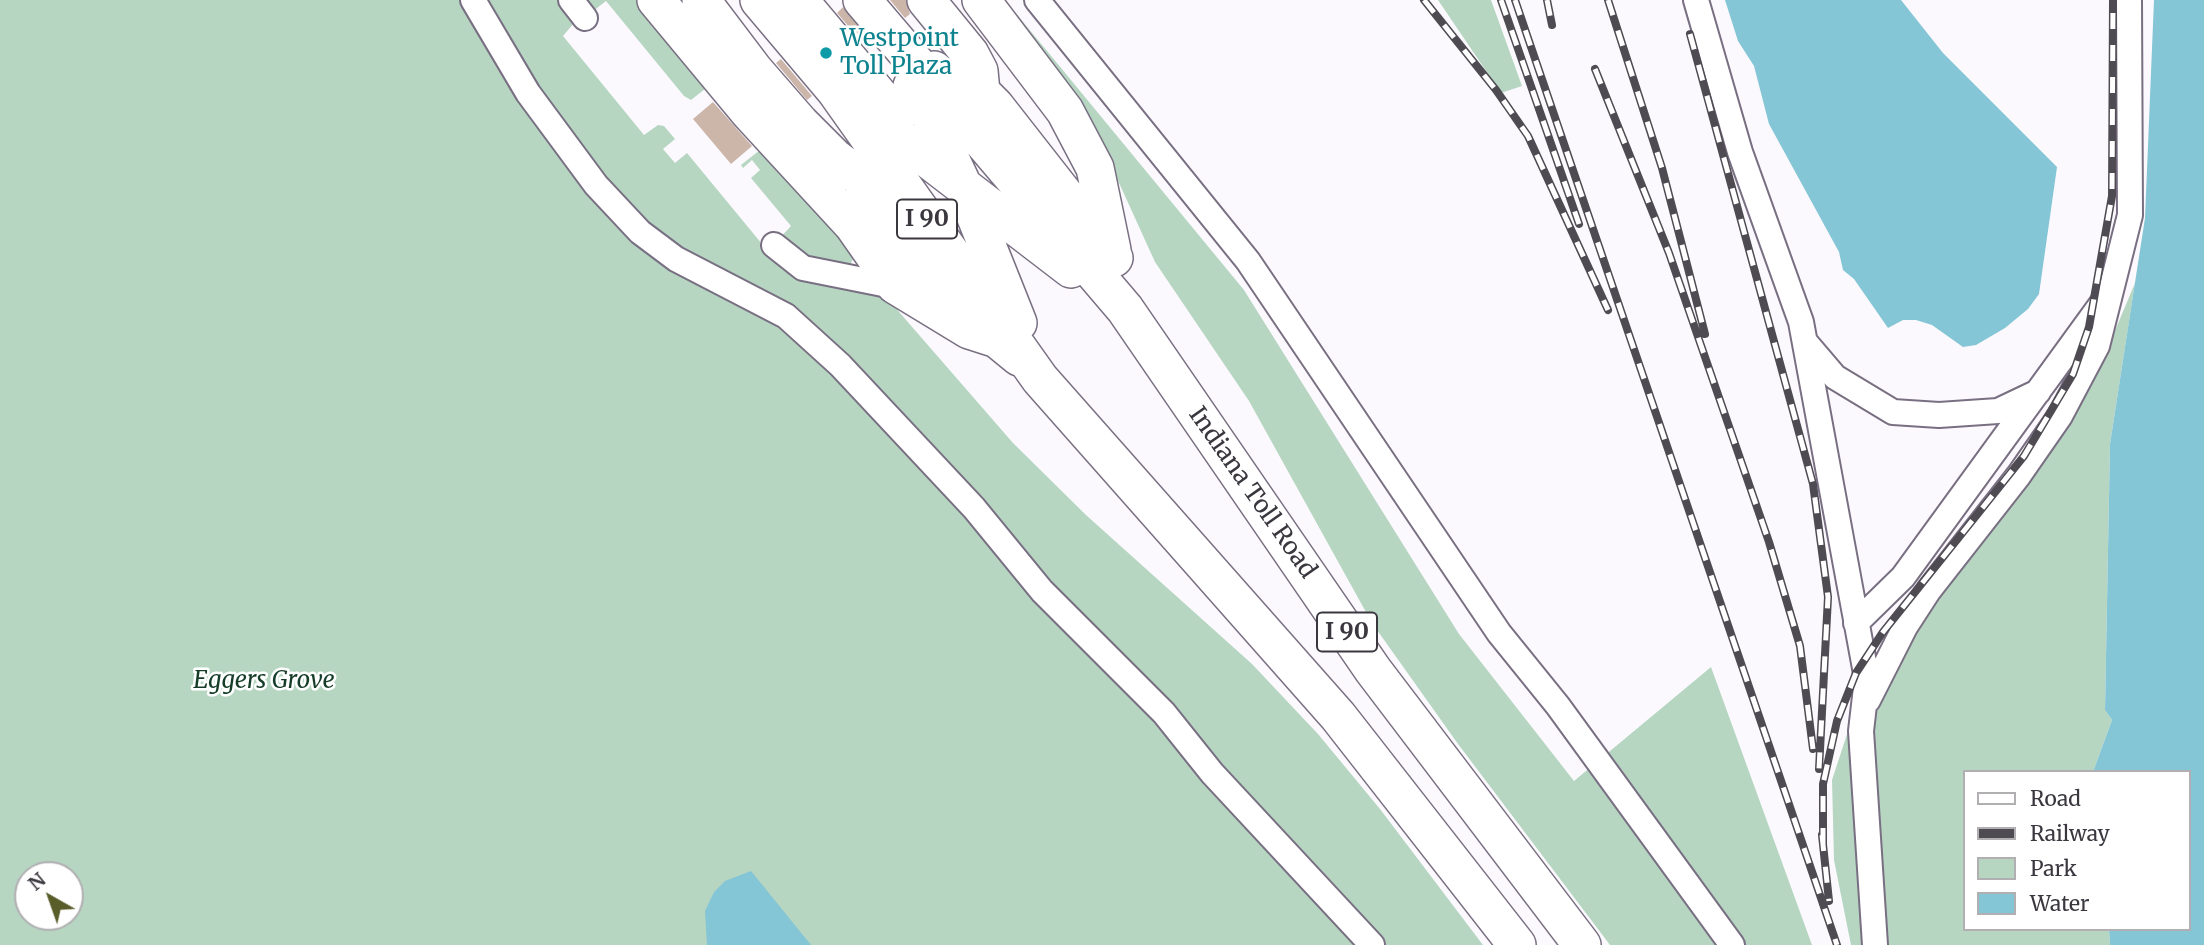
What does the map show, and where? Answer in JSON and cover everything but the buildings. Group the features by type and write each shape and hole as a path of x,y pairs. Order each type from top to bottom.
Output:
{"highway":[{"path":"656,0 749,112 853,225"},
{"path":"676,0 831,182 989,320"},
{"path":"701,0 754,70 884,199 926,217"},
{"path":"723,0 820,133 899,187 926,217"},
{"path":"742,0 869,157 879,174"},
{"name":"I 90","path":"759,0 835,90 926,217 989,320 1338,716 1517,945"},
{"name":"I 90","path":"780,0 886,127 965,190 1125,309"},
{"name":"I 90","path":"799,0 897,117 965,190"},
{"name":"I 90","path":"818,0 908,108 965,190"},
{"name":"I 90","path":"841,0 922,98 965,190 1035,371"},
{"name":"I 90","path":"862,0 1125,309"},
{"path":"881,0 940,78 953,88 988,101"},
{"path":"902,0 988,101"},
{"path":"926,0 970,54 979,71 981,92 1114,258"},
{"path":"958,0 989,37 1107,220"},
{"path":"981,0 1065,111 1095,168 1107,220 1118,290 1125,309"},
{"path":"820,133 836,199 895,285 970,330 997,339 1035,371"},
{"name":"Indiana Toll Road","path":"1125,309 1373,670 1582,945"}],"street":[{"path":"473,0 528,93 596,185 640,232 676,259 786,316 841,365 974,508 1042,591 1164,713 1212,773 1371,945"},
{"path":"1037,0 1248,261 1499,633 1558,706 1732,945"},
{"path":"1696,0 1740,152 1801,322 1867,679 1861,731 1875,945"},
{"path":"1863,710 1877,678 1929,590 2019,475 2060,416 2097,346 2130,215 2129,0"},
{"path":"774,245 803,268 895,285 989,320"},
{"path":"1856,624 1903,577 2110,293"},
{"path":"1804,341 1835,377 1894,412 1939,415 1998,411 2039,392"}],"green space":[{"name":"Eggers Grove","path":"0,0 557,0 574,23 563,36 644,135 658,125 664,126 675,139 663,149 675,163 687,153 776,261 880,290 1013,443 1086,515 1252,664 1318,734 1380,809 1483,945 0,945"},
{"path":"581,0 641,0 710,85 691,100 684,96 606,1 592,12"},
{"path":"996,0 1005,0 1244,290 1459,634 1574,781 1711,667 1812,945 1610,945 1458,744 1372,623 1249,401 1155,262 1084,106"},
{"path":"1438,0 1491,0 1522,86 1501,93"},
{"path":"765,146 846,247 853,259 850,265 822,266 778,240 791,226 751,178 760,170 752,160 743,168 741,165"},
{"path":"2135,283 2110,444 2105,710 2112,720 2094,770 1962,770 1962,931 2109,931 2110,945 1888,945 1878,906 1868,720 1926,606 2052,449 2093,383"},
{"path":"1852,719 1867,945 1851,945 1834,860 1832,780"}],"water":[{"path":"1725,0 1901,0 1943,53 2057,167 2039,294 2028,309 2005,328 1976,345 1963,347 1932,325 1916,320 1903,320 1888,328 1854,279 1843,270 1839,252 1769,124 1754,66 1738,41"},
{"path":"2154,0 2204,0 2204,945 2110,945 2109,931 2190,931 2190,770 2094,770 2112,720 2105,710 2110,444 2145,218"},
{"path":"751,871 811,945 707,945 705,911 714,892 725,881"}],"railway":[{"path":"1424,0 1496,90 1528,136 1608,310"},
{"path":"1501,0 1579,224"},
{"path":"1515,0 1837,945"},
{"path":"1547,0 1552,25"},
{"path":"1608,0 1662,168 1705,334"},
{"path":"1823,844 1823,784 1837,721 1856,673 1883,632 2024,456 2073,374 2089,327 2112,196 2113,0"},
{"path":"1690,34 1813,484 1828,597 1819,769"},
{"path":"1595,69 1669,253 1769,542 1800,646 1813,749"},
{"path":"1822,835 1829,901"}],"place":[{"name":"Westpoint Toll Plaza","path":"826,53"}]}
